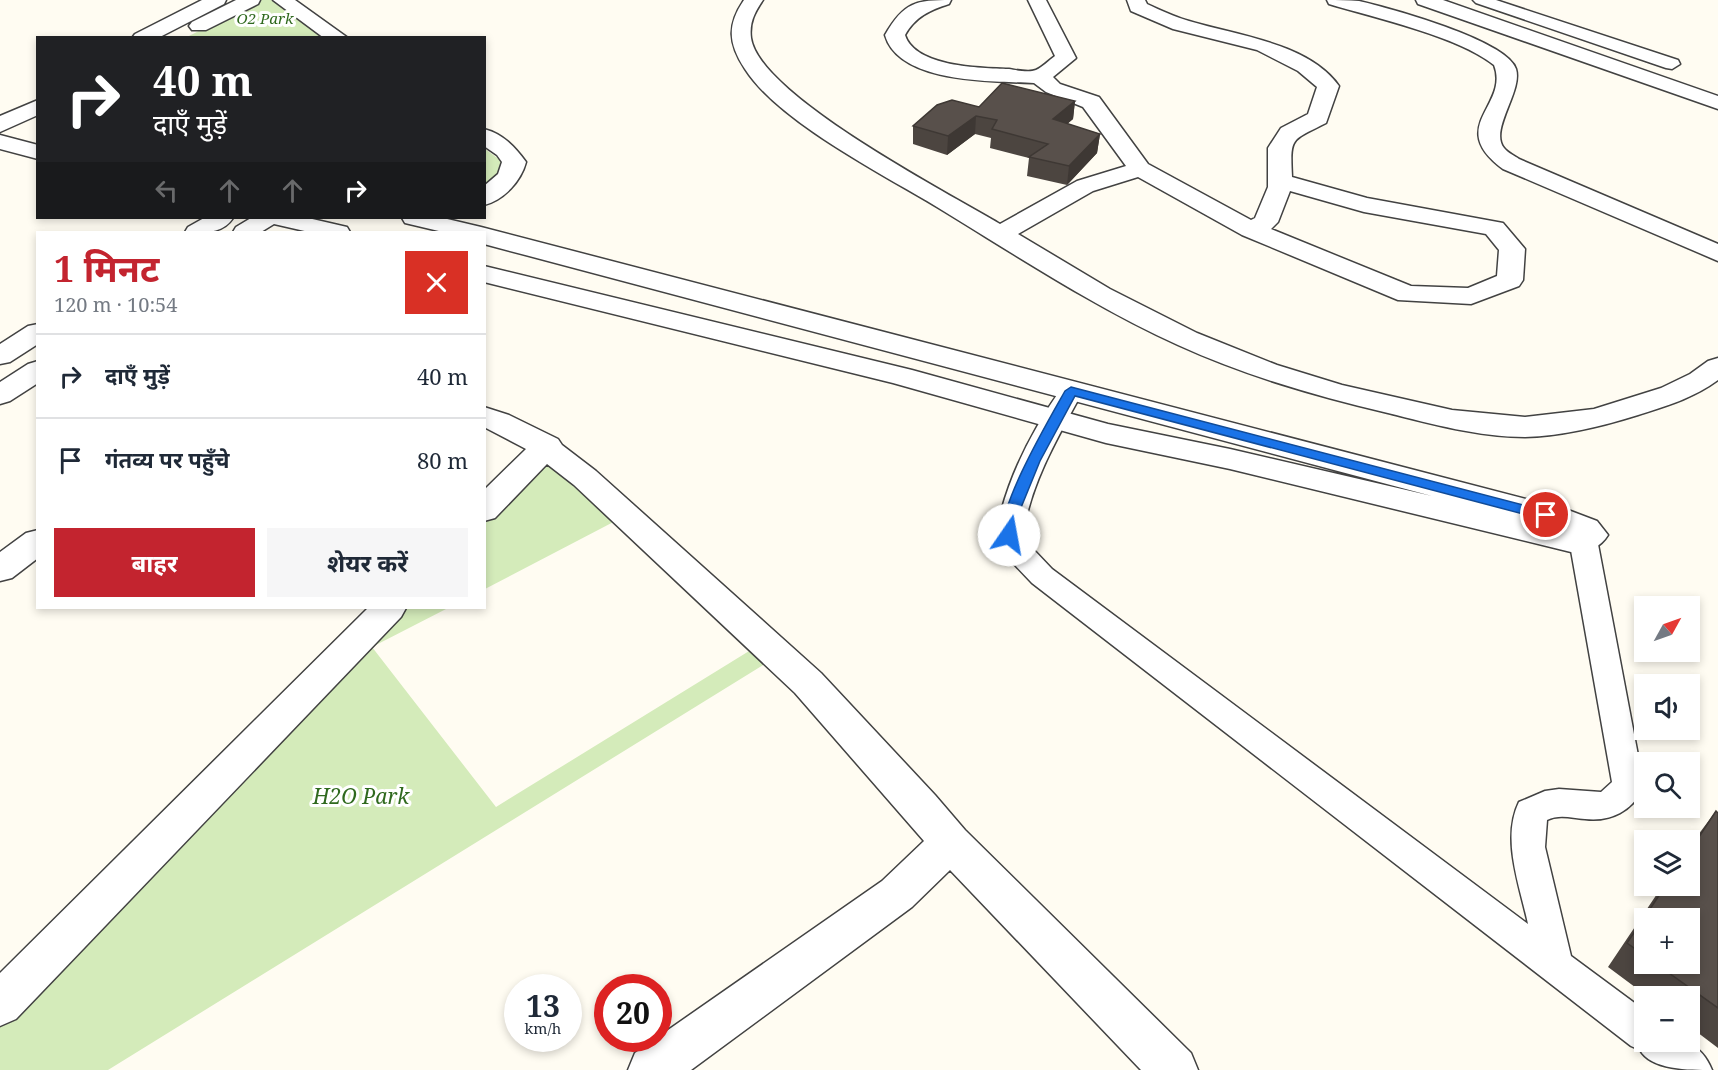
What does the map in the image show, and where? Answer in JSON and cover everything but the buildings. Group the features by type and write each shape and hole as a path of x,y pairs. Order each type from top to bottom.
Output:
{"street":[{"path":"146,36 217,0"},
{"path":"180,36 251,0"},
{"path":"282,0 335,36"},
{"path":"754,0 742,17 741,39 754,67 782,97 834,135 1101,295 1187,339 1267,370 1335,392 1452,419 1525,427 1597,418 1671,394 1700,380 1718,367"},
{"path":"942,0 925,5 903,19 894,35 900,48 922,62 953,72 1041,77 1053,88 1091,102 1140,169 1251,230 1407,294 1471,296 1510,280 1512,249 1494,228 1364,205 1280,181"},
{"path":"1037,0 1066,58 1041,77"},
{"path":"1136,0 1138,7 1180,26 1264,46 1305,67 1328,86 1318,118 1289,133 1279,148 1281,187 1266,222 1251,230"},
{"path":"1336,0 1445,34 1482,49 1503,62 1507,74 1498,110 1488,136 1493,150 1511,164 1718,253"},
{"path":"1425,0 1718,103"},
{"path":"1,110 36,90"},
{"path":"1,110 35,110"},
{"path":"486,137 505,150 514,162 512,172 503,184 486,197"},
{"path":"0,142 36,151"},
{"path":"1000,234 1085,186 1140,169"},
{"path":"199,231 219,219"},
{"path":"247,231 265,219"},
{"path":"283,219 334,231"},
{"path":"424,219 453,222 470,231"},
{"path":"486,237 1568,521 1585,529 1592,536 1571,540 1230,459 1106,433 902,376 486,274"},
{"path":"0,356 36,333"},
{"path":"0,395 36,371"},
{"path":"486,417 510,426 547,446 585,478 808,683 921,807 950,843 1174,1070"},
{"path":"486,508 547,446"},
{"path":"0,569 36,542"},
{"path":"0,1004 388,609"},
{"path":"652,1070 897,894 950,843"}],"lane":[{"path":"1481,0 1672,64"},
{"path":"1071,391 1033,461 1011,515 1009,535 1029,562 1042,576 1634,1025"},
{"path":"1555,965 1528,847 1531,812 1543,804 1556,801 1590,807 1612,804 1622,797 1629,785 1583,539"},
{"path":"1669,1052 1693,1070"}],"green space":[{"name":"O2 Park","path":"260,0 271,0 324,36 189,36"},
{"path":"486,150 503,162 497,178 486,188"},
{"path":"548,458 623,517 486,588 486,522"},
{"name":"H2O Park","path":"402,609 446,609 372,647 496,807 754,648 768,662 108,1070 0,1070 0,1023"}],"route":[{"path":"1009,535 1011,515 1033,461 1071,391 1546,515"}]}
